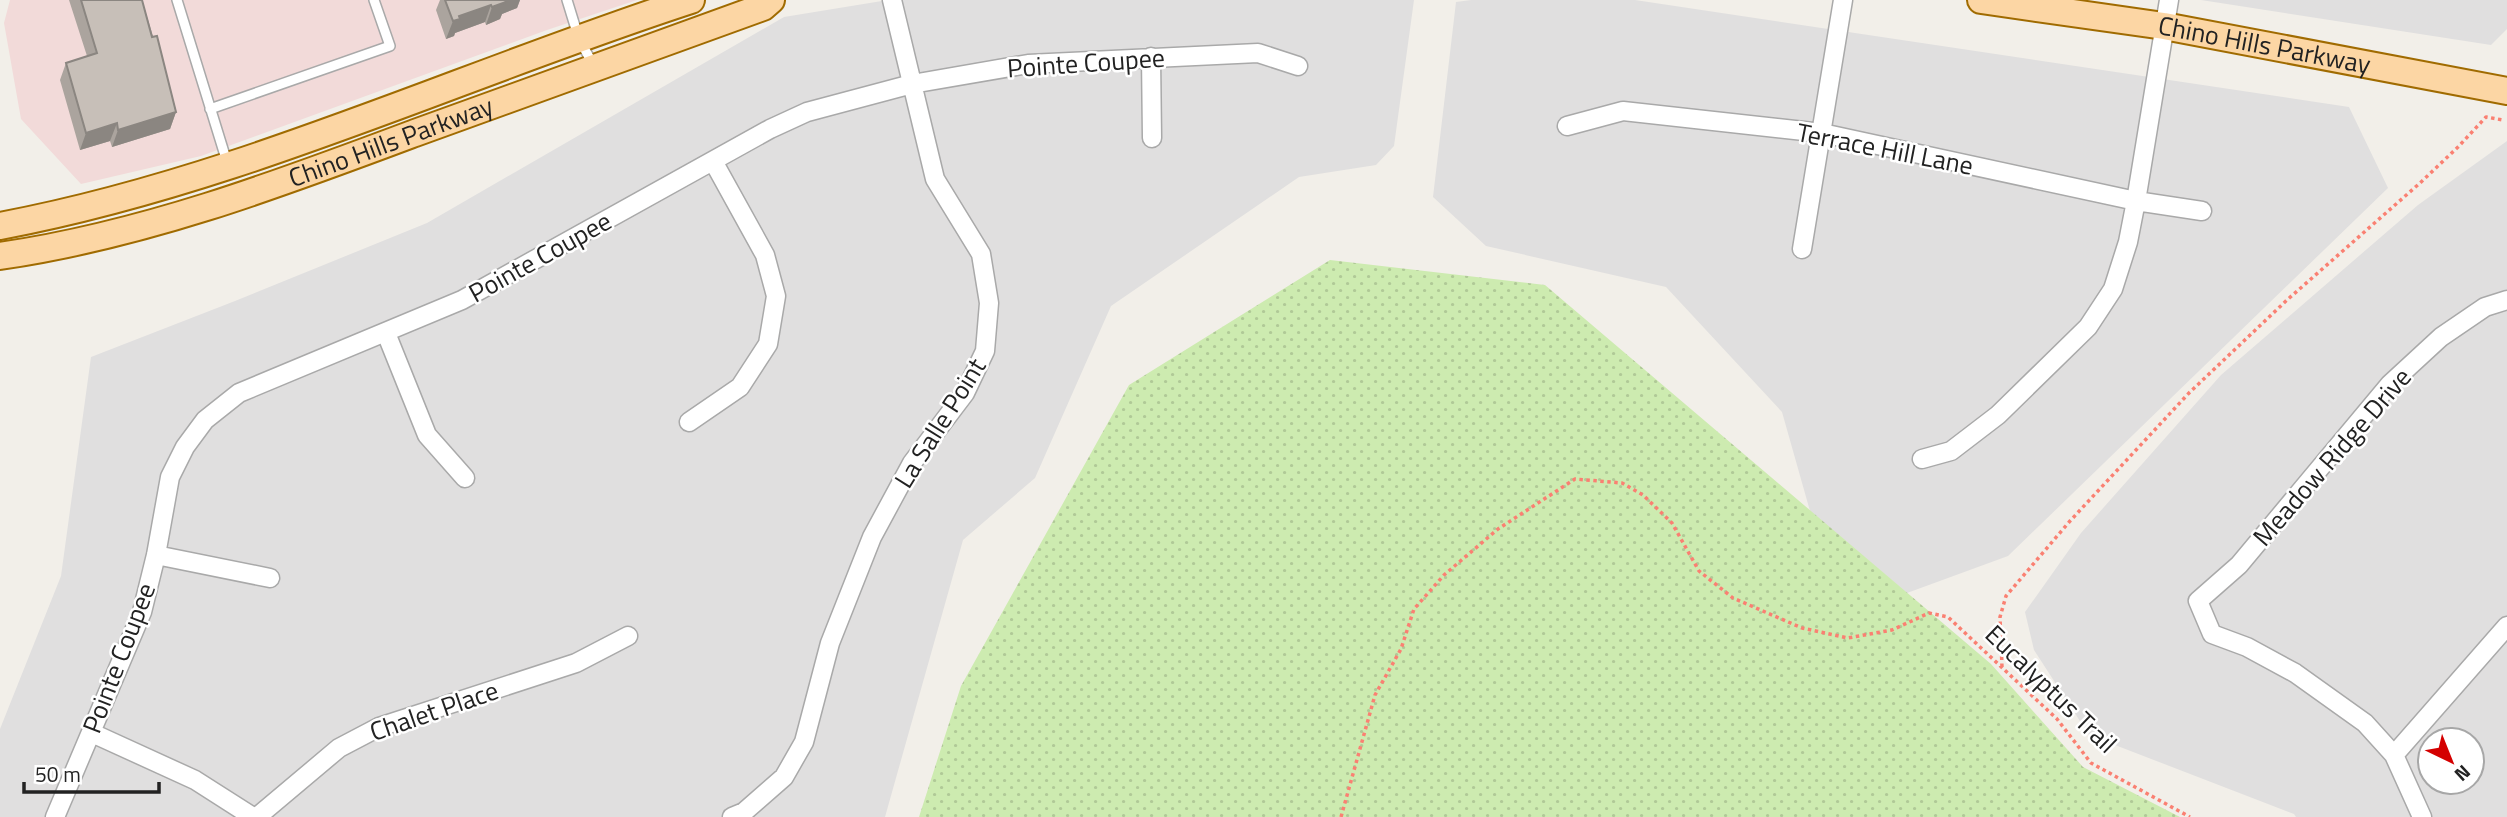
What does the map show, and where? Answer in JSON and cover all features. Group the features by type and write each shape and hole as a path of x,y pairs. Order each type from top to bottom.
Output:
{"main road":[{"name":"Chino Hills Parkway","path":"0,226 132,197 228,167 579,38 691,0"},
{"name":"Chino Hills Parkway","path":"0,256 61,247 181,216 315,171 763,6 771,0"},
{"name":"Chino Hills Parkway","path":"1980,0 2167,13 2507,91"}],"street":[{"name":"La Salle Point","path":"732,817 744,812 784,777 804,742 830,643 872,537 912,463 965,393 985,351 989,303 981,254 935,179 892,0"},
{"path":"1802,249 1843,0"},
{"path":"1922,459 1951,451 1998,415 2088,327 2113,289 2128,242 2167,13"},
{"name":"Pointe Coupee","path":"55,817 142,612 156,555 170,477 185,447 205,420 239,393 462,300 770,128 807,112 912,84 1028,64 1258,53 1297,66"},
{"path":"1151,57 1152,138"},
{"name":"Terrace Hill Lane","path":"1567,126 1623,111 1822,133 2136,201 2202,211"},
{"path":"689,422 740,387 768,344 775,296 765,255 713,161"},
{"name":"Meadow Ridge Drive","path":"2395,755 2365,723 2295,673 2247,646 2212,634 2198,601 2239,565 2390,384 2441,337 2485,307 2507,300"},
{"path":"386,333 427,435 465,478"},
{"path":"156,555 270,578"},
{"path":"2423,817 2395,755 2507,626"},
{"name":"Chalet Place","path":"255,817 339,748 379,727 576,663 628,636"},
{"path":"92,733 195,780 255,817"}],"lane":[{"path":"177,0 228,167"},
{"path":"210,109 390,46 375,0"},
{"path":"567,0 579,38 594,67"}],"path":[{"path":"2002,667 2000,617 2006,596 2070,521 2189,393 2287,300 2420,183 2458,148 2486,117 2502,120"},
{"name":"Eucalyptus Trail","path":"1341,817 1375,695 1401,649 1414,609 1444,575 1498,529 1575,479 1622,483 1643,495 1672,523 1699,571 1733,598 1802,628 1848,638 1892,630 1929,613 1948,617 2057,719 2091,763 2190,817"}],"shaded area":[{"path":"10,0 637,0 201,156 81,184 21,119 4,23"},
{"path":"888,0 1414,0 1394,146 1376,165 1299,177 1111,306 1035,478 963,540 885,817 0,817 0,729 61,576 91,357 427,223 784,17"},
{"path":"1635,0 2349,107 2388,188 2008,556 1907,593 1810,511 1782,412 1666,287 1486,246 1433,197 1456,2"},
{"path":"2201,0 2507,0 2507,29 2491,45"},
{"path":"2507,141 2507,817 2296,817 2089,735 2034,650 2025,612 2081,533 2221,375 2418,205"}],"green space":[{"path":"1330,260 1545,285 1991,664 2083,767 2180,817 919,817 961,686 1129,385"}],"building":[{"path":"81,0 142,0 152,37 157,36 176,112 118,130 117,123 86,133 66,63 97,53"},
{"path":"445,0 506,2 459,16 460,19 453,21"}]}
